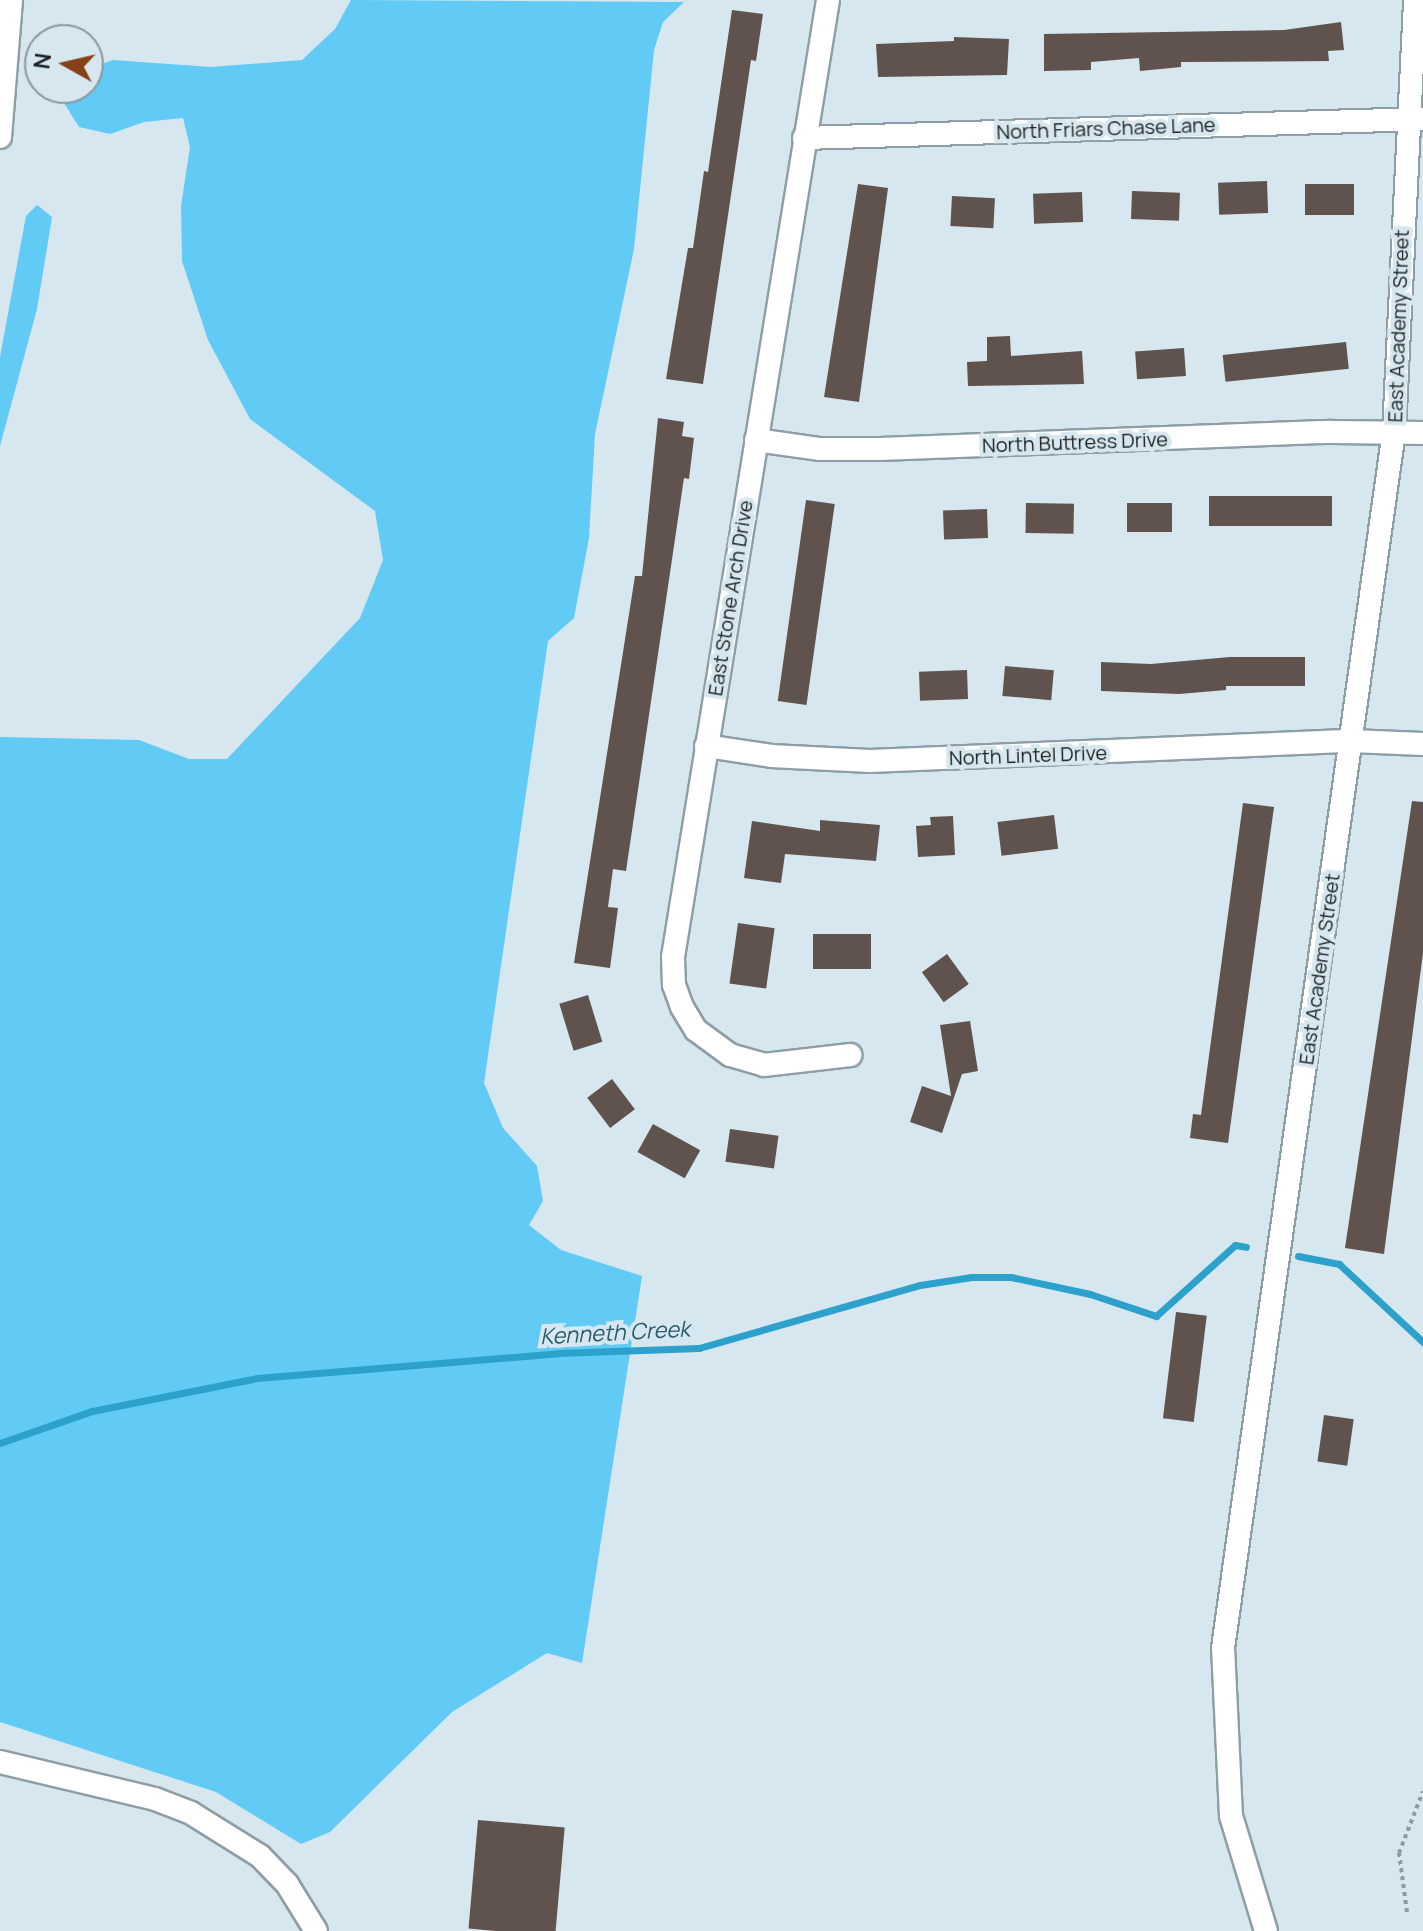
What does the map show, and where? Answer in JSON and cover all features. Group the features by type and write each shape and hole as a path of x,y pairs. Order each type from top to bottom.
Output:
{"street":[{"path":"0,137 11,0"},
{"name":"East Stone Arch Drive","path":"828,0 673,957 674,985 682,1007 705,1038 746,1062 764,1065 850,1055"},
{"name":"East Academy Street","path":"1266,1931 1231,1816 1223,1648 1394,432 1415,118 1415,0"},
{"name":"North Friars Chase Lane","path":"804,138 1415,118"},
{"name":"North Buttress Drive","path":"756,440 820,449 880,449 1423,433"},
{"name":"North Lintel Drive","path":"706,746 771,756 870,761 1351,741 1423,744"},
{"path":"0,1762 155,1799 191,1813 260,1856 287,1884 316,1931"}],"path":[{"path":"1407,1912 1399,1853 1423,1791"}],"shaded area":[{"path":"351,0 684,2 663,22 654,50 634,249 595,434 589,538 574,618 548,641 484,1083 503,1128 537,1166 543,1201 529,1225 561,1250 642,1276 582,1663 547,1653 452,1712 330,1832 301,1844 216,1792 0,1722 0,737 139,740 189,759 227,759 360,618 383,560 375,511 250,419 208,340 182,261 181,206 190,147 183,118 144,122 110,134 79,127 65,104 104,104 104,63 113,60 211,67 302,60 335,29"},
{"path":"37,205 52,217 37,309 0,446 0,357 26,216"}],"building":[{"path":"732,10 763,14 756,61 751,60 703,384 666,379 688,248 693,248 704,171 708,172"},
{"path":"1341,22 1344,50 1328,51 1329,61 1181,62 1181,67 1140,71 1139,58 1091,62 1091,70 1044,71 1044,34 1284,30"},
{"path":"954,37 1009,39 1007,75 878,77 876,44 954,41"},
{"path":"1267,181 1268,213 1219,215 1218,183"},
{"path":"858,184 888,188 859,402 824,397"},
{"path":"1305,184 1354,184 1354,215 1305,215"},
{"path":"1132,191 1180,193 1179,221 1131,219"},
{"path":"1082,192 1083,222 1034,224 1033,194"},
{"path":"952,196 995,198 993,228 950,226"},
{"path":"1010,336 1011,356 1082,351 1084,384 968,386 967,362 987,361 987,337"},
{"path":"1346,342 1349,369 1226,382 1223,355"},
{"path":"1184,348 1186,376 1137,379 1135,351"},
{"path":"658,418 684,422 682,436 694,438 689,479 684,478 626,871 613,869 608,907 618,908 610,968 574,963 635,576 642,576"},
{"path":"1209,496 1332,496 1332,526 1209,526"},
{"path":"806,500 835,504 806,705 778,701"},
{"path":"1026,503 1074,504 1073,534 1025,533"},
{"path":"1127,503 1172,503 1172,532 1127,532"},
{"path":"987,509 988,538 944,540 943,511"},
{"path":"1230,657 1305,657 1305,686 1226,686 1226,690 1179,694 1101,691 1101,662 1151,664"},
{"path":"1005,666 1054,670 1051,700 1002,696"},
{"path":"967,670 968,699 920,701 919,672"},
{"path":"1412,801 1423,802 1423,953 1384,1254 1345,1248"},
{"path":"1243,803 1274,807 1228,1143 1190,1138 1193,1114 1201,1115"},
{"path":"1054,815 1058,849 1002,856 997,822"},
{"path":"953,816 955,855 918,857 916,826 931,825 930,817"},
{"path":"820,820 880,825 876,861 785,854 781,883 744,878 752,821 820,831"},
{"path":"738,923 775,928 766,989 730,983"},
{"path":"813,934 871,934 871,969 813,969"},
{"path":"947,954 969,984 944,1002 922,972"},
{"path":"588,995 602,1042 574,1051 559,1004"},
{"path":"970,1021 978,1071 962,1074 942,1133 910,1122 922,1086 951,1096 940,1025"},
{"path":"612,1079 635,1109 610,1128 587,1098"},
{"path":"653,1124 700,1150 685,1178 637,1152"},
{"path":"730,1129 779,1136 774,1168 725,1162"},
{"path":"1176,1312 1207,1316 1194,1422 1163,1418"},
{"path":"1324,1415 1354,1419 1347,1466 1317,1462"},
{"path":"478,1820 565,1828 556,1931 469,1929"}],"waterway":[{"name":"Kenneth Creek","path":"0,1443 92,1411 257,1378 558,1353 699,1348 920,1285 971,1277 1011,1277 1090,1294 1156,1316 1235,1245 1246,1247"},
{"name":"Kenneth Creek","path":"1298,1256 1339,1264 1423,1342"}]}
